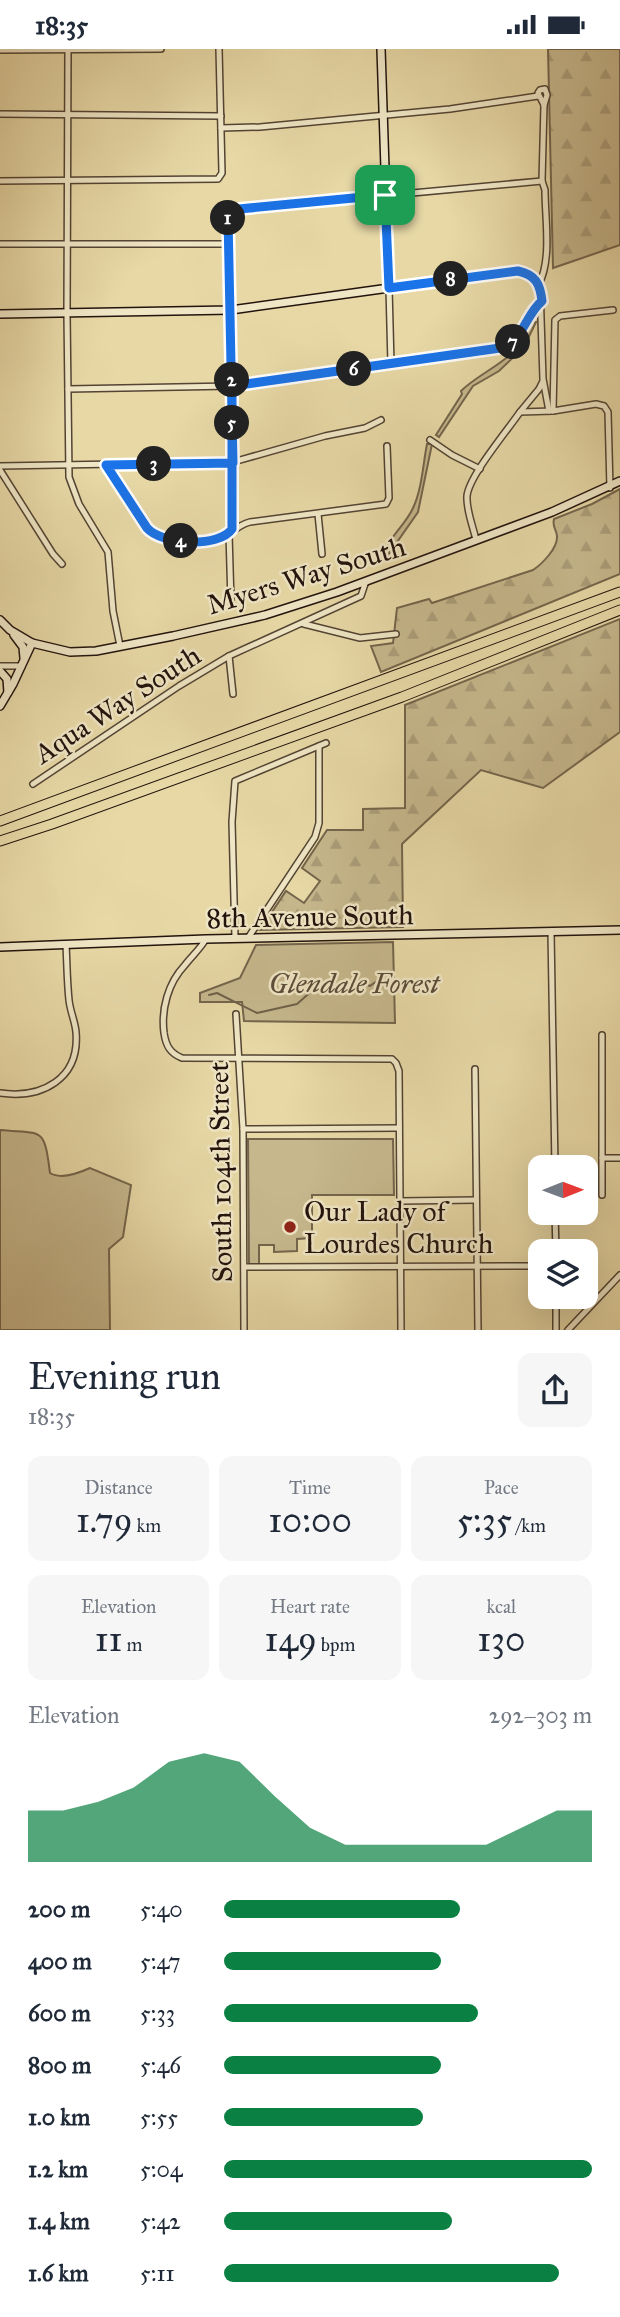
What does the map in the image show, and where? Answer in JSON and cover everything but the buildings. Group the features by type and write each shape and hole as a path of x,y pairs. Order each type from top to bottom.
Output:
{"highway":[{"path":"0,821 620,592"},
{"path":"0,841 402,697 620,610"}],"street":[{"path":"68,49 68,465 72,488 79,504 108,552 113,611 120,646"},
{"path":"0,50 161,49"},
{"path":"0,181 205,181 221,177 219,49"},
{"path":"380,49 391,364"},
{"path":"221,128 260,127 450,109 538,96 544,105 542,181 545,190 547,256 545,274 539,285"},
{"path":"0,114 221,116"},
{"path":"231,602 233,463 228,220 231,213 239,209 542,181"},
{"path":"0,244 229,244"},
{"path":"0,314 230,310 512,271 529,274 539,285 542,301 543,379 551,411"},
{"path":"68,389 232,386 506,347 517,337 542,301"},
{"path":"551,411 555,320 561,316 613,310"},
{"path":"476,540 467,499 469,490 480,468 539,389 543,379"},
{"path":"520,412 551,411 596,404 604,407 608,412 610,488"},
{"path":"62,564 53,554 0,468 233,463 325,436 365,428 382,420"},
{"path":"430,440 452,455 480,468"},
{"path":"106,465 147,528 155,535 173,541 214,540 250,522 384,505 388,502 387,446"},
{"name":"Myers Way South","path":"0,620 10,630 32,643 56,650 88,652 265,615 476,540 610,488 620,481"},
{"path":"318,514 322,554"},
{"name":"Aqua Way South","path":"33,784 179,686 229,656 361,596 366,581"},
{"path":"304,624 352,638 396,634"},
{"path":"10,630 23,647 23,664"},
{"path":"0,706 32,643"},
{"path":"0,666 23,664 38,650 56,650"},
{"path":"229,656 233,694"},
{"path":"0,671 7,679 7,696"},
{"path":"235,938 232,822 235,781 326,743"},
{"path":"248,938 315,837 319,823 319,746"},
{"name":"8th Avenue South","path":"0,947 235,938 620,930"},
{"path":"551,932 555,1155"},
{"path":"206,939 201,949 182,968 166,997 163,1031 169,1050 183,1058 392,1059 396,1063 399,1071 401,1330"},
{"path":"0,1093 34,1094 57,1081 69,1067 75,1053 76,1034 69,1001 66,945"},
{"name":"South 104th Street","path":"236,1014 243,1129 244,1330"},
{"path":"602,1035 603,1195"},
{"path":"475,1069 478,1330"},
{"path":"243,1129 399,1128"},
{"path":"602,1158 620,1158"},
{"path":"400,1201 476,1200"},
{"path":"244,1267 528,1266"},
{"path":"568,1330 620,1275"},
{"path":"556,1309 556,1330"}],"green space":[{"path":"548,49 620,49 620,245 553,268"},
{"path":"536,322 524,347 499,371 473,386 439,437 436,435 462,394 461,391 514,351 529,323"},
{"path":"427,444 432,444 418,512 383,559 388,545 410,515 416,501"},
{"path":"620,489 620,574 381,672 371,646 393,643 397,608 429,599 432,603 533,570 555,546 557,536 554,519"},
{"path":"620,619 620,732 543,788 481,770 402,844 403,927 260,930 286,891 304,903 320,881 302,868 327,830 363,830 363,809 405,808 405,705"},
{"name":"Glendale Forest","path":"393,942 395,1023 244,1021 242,1002 200,1002 200,993 240,978 256,945"},
{"path":"0,1130 39,1135 46,1147 50,1173 54,1175 70,1175 90,1168 131,1185 123,1237 109,1249 110,1330 0,1330"},
{"path":"248,1139 393,1139 394,1195 312,1195 312,1238 297,1239 297,1251 274,1252 274,1245 259,1245 259,1264 249,1264"}],"waterway":[{"path":"209,995 217,993 257,1013 297,1004 314,989 358,980 370,986 391,971"}],"place":[{"name":"Our Lady of Lourdes Church","path":"290,1227"}],"route":[{"path":"385,195 239,209 228,217 233,463 106,465 147,528 155,535 173,541 220,540 232,529 233,463 232,386 506,347 517,337 542,301 537,281 529,274 518,271 389,288 385,195"}]}
